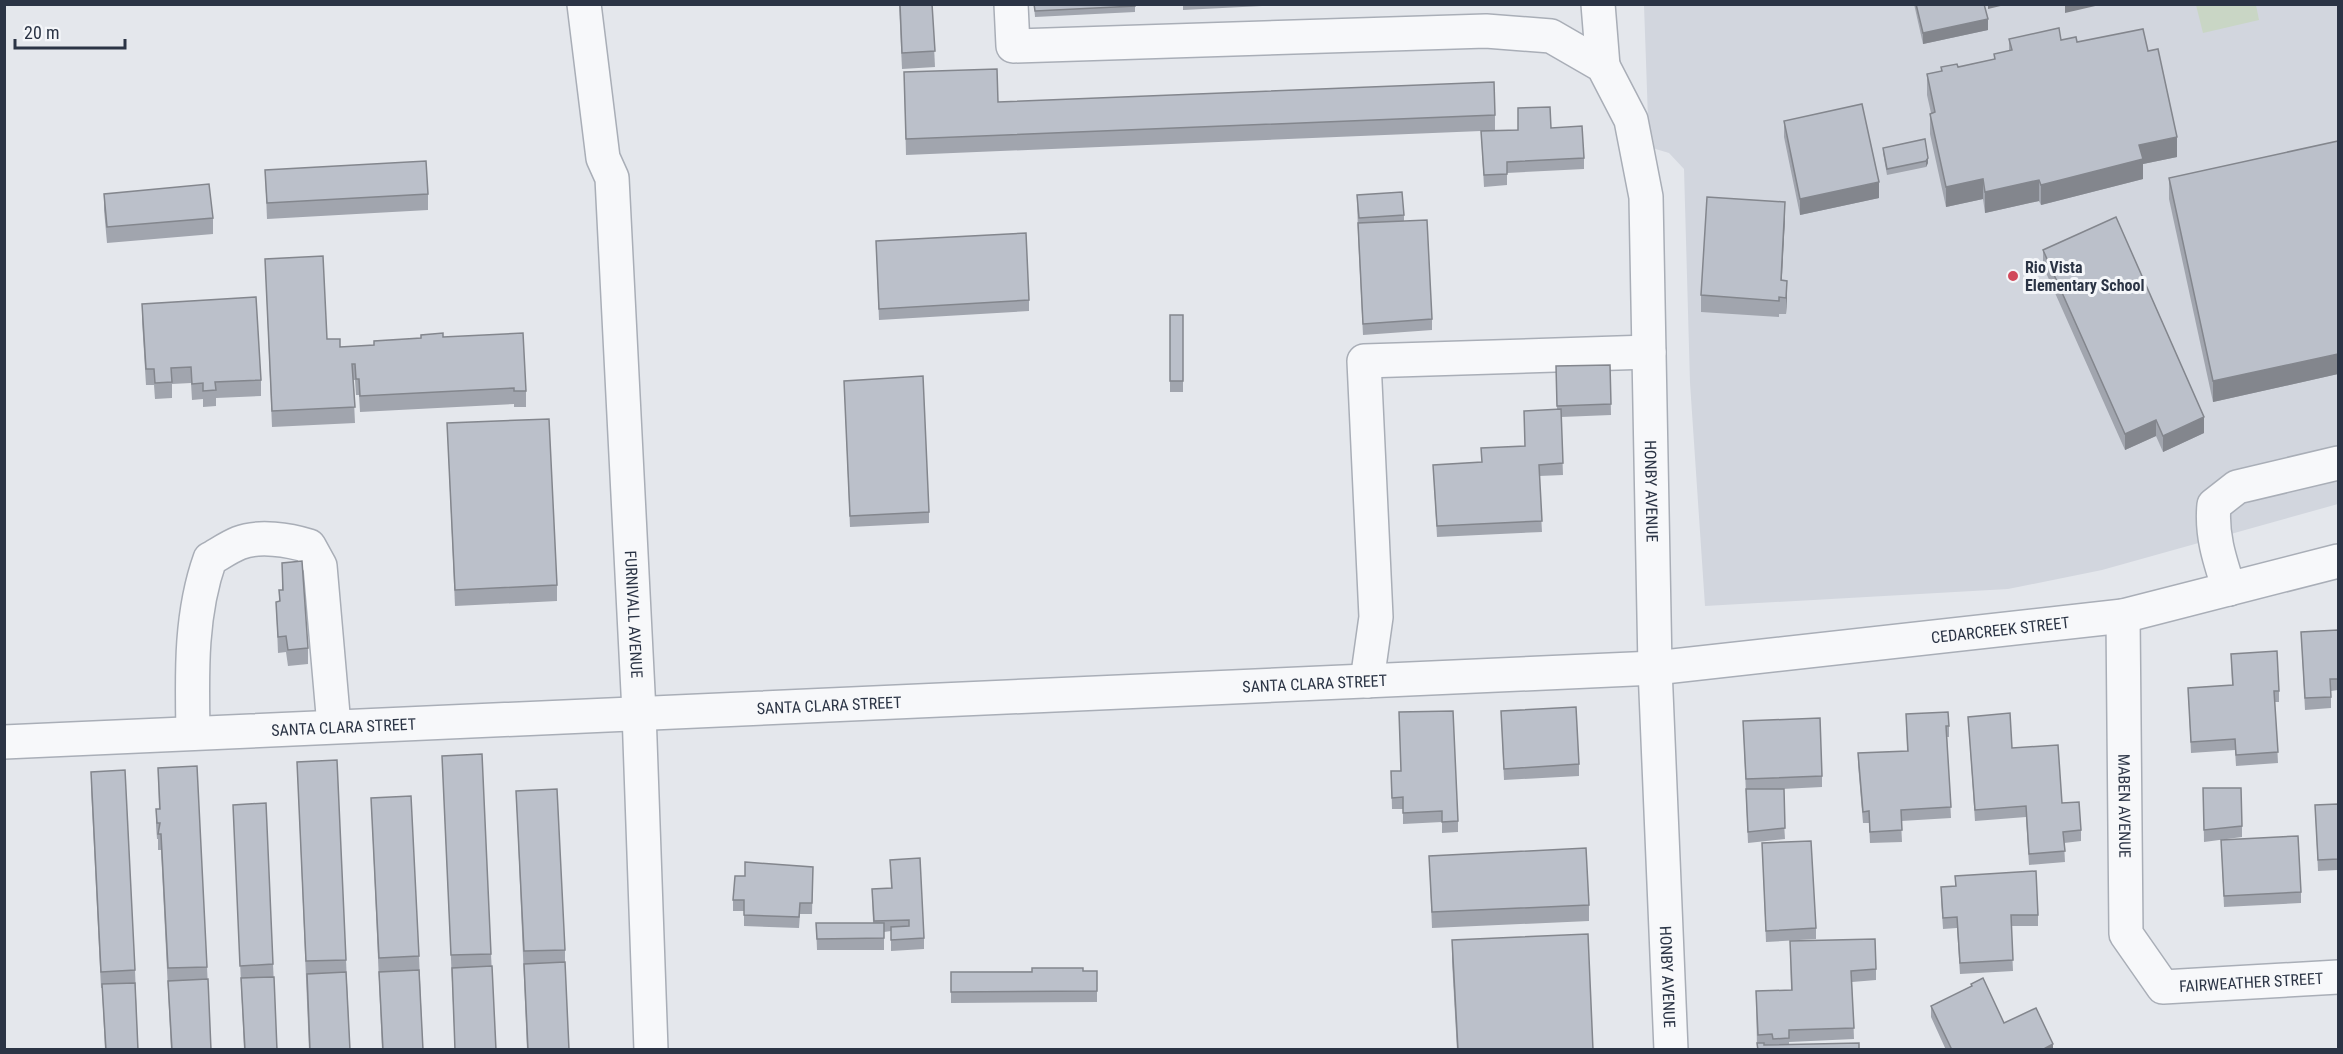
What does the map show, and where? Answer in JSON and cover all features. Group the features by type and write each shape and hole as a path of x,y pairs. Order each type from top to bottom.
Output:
{"street":[{"name":"FURNIVALL AVENUE","path":"584,4 603,158 612,178 639,712 651,1050"},
{"path":"1011,4 1013,46 1485,18 1551,36 1603,66"},
{"path":"1598,4 1603,66"},
{"name":"HONBY AVENUE","path":"1603,66 1631,120 1646,197 1655,668 1671,1050"},
{"path":"1367,681 1376,617 1364,362 1649,352"},
{"path":"2229,589 2216,547 2212,521 2214,505 2237,487 2338,463"},
{"path":"193,733 192,678 196,611 210,560 240,542 262,540 291,541 309,546 320,566 334,726"},
{"name":"CEDARCREEK STREET","path":"1655,668 2123,616 2338,561"},
{"name":"MABEN AVENUE","path":"2123,616 2126,934 2163,987"},
{"name":"SANTA CLARA STREET","path":"4,742 1655,668"},
{"name":"FAIRWEATHER STREET","path":"2163,987 2338,977"}],"shaded area":[{"name":"Rio Vista Elementary School","path":"1644,5 2338,5 2338,504 2102,570 2008,589 1705,606 1690,383 1684,169 1669,153 1649,147"}],"green space":[{"path":"2196,5 2256,5 2259,20 2203,33"}],"building":[{"path":"900,4 932,4 935,51 902,53"},
{"path":"1034,4 1135,4 1135,6 1035,11"},
{"path":"1916,4 1984,4 1988,19 1923,33"},
{"path":"2059,28 2061,40 2076,37 2077,42 2143,29 2148,51 2158,49 2177,137 2139,145 2143,159 2041,185 2039,180 1985,192 1983,179 1946,187 1930,114 1935,112 1927,74 1942,71 1941,67 1957,64 1958,67 1995,59 1994,54 2012,50 2009,39"},
{"path":"997,69 998,102 1494,82 1495,115 906,139 904,72"},
{"path":"1862,104 1879,182 1800,199 1784,121"},
{"path":"1550,107 1551,128 1582,126 1584,158 1507,162 1507,174 1484,175 1481,131 1518,130 1518,108"},
{"path":"1925,139 1928,158 1926,161 1887,169 1883,148"},
{"path":"2338,141 2338,354 2213,381 2169,178"},
{"path":"426,161 428,194 267,203 265,170"},
{"path":"209,184 213,218 107,227 104,194"},
{"path":"1402,192 1404,215 1359,218 1357,195"},
{"path":"1707,197 1785,202 1781,280 1787,281 1786,298 1779,297 1779,301 1701,295"},
{"path":"2116,217 2204,417 2163,436 2156,420 2125,434 2043,250"},
{"path":"1427,220 1432,319 1363,324 1358,223"},
{"path":"1026,233 1029,300 879,309 876,241"},
{"path":"323,256 327,339 340,339 340,347 374,345 374,341 421,338 421,335 443,333 443,337 523,333 526,391 514,391 514,388 360,396 359,379 356,379 355,364 352,364 355,407 272,411 265,259"},
{"path":"256,297 261,380 215,382 216,390 203,391 203,383 192,384 191,367 171,368 172,382 155,383 154,369 146,369 142,304"},
{"path":"1170,315 1183,315 1183,381 1170,381"},
{"path":"1610,365 1611,404 1557,406 1556,366"},
{"path":"923,376 929,512 850,516 844,381"},
{"path":"1561,409 1563,463 1539,465 1542,521 1437,526 1433,465 1482,462 1481,448 1525,446 1524,411"},
{"path":"549,419 557,585 455,590 447,423"},
{"path":"302,561 308,648 288,650 286,636 278,637 276,602 280,601 279,590 283,590 282,563"},
{"path":"2338,630 2338,679 2330,679 2331,697 2305,698 2301,632"},
{"path":"2277,651 2279,691 2274,691 2278,752 2236,755 2235,739 2191,742 2188,688 2233,685 2231,654"},
{"path":"1576,707 1579,764 1504,769 1501,711"},
{"path":"1453,711 1458,821 1442,822 1442,811 1403,813 1403,797 1392,798 1391,771 1401,771 1399,712"},
{"path":"1948,712 1949,726 1946,726 1951,807 1901,810 1902,830 1870,832 1869,811 1863,812 1858,753 1908,751 1906,714"},
{"path":"2010,713 2012,748 2058,745 2062,803 2079,802 2081,830 2063,832 2065,851 2029,854 2026,806 1975,810 1968,717"},
{"path":"1820,718 1822,776 1746,779 1743,721"},
{"path":"482,754 491,954 451,955 442,756"},
{"path":"337,760 346,960 306,961 297,762"},
{"path":"197,766 207,967 168,968 161,834 158,834 160,823 157,823 156,809 160,809 158,768"},
{"path":"125,770 135,970 101,972 91,772"},
{"path":"2203,788 2241,788 2242,826 2204,830"},
{"path":"557,789 565,950 524,951 516,791"},
{"path":"1746,789 1784,789 1785,828 1748,832"},
{"path":"411,796 419,956 379,958 371,798"},
{"path":"266,803 273,964 240,966 233,805"},
{"path":"2338,804 2338,859 2318,860 2315,805"},
{"path":"2298,836 2301,892 2224,896 2221,840"},
{"path":"1811,841 1816,928 1766,931 1762,843"},
{"path":"1586,848 1589,905 1432,912 1429,856"},
{"path":"920,858 924,938 891,940 891,927 909,926 909,920 874,921 872,889 892,888 890,860"},
{"path":"745,862 813,867 812,903 800,903 799,917 744,915 744,900 733,900 735,876 745,876"},
{"path":"2036,871 2038,915 2011,915 2013,960 1960,963 1957,917 1943,918 1941,887 1956,886 1955,876"},
{"path":"816,923 884,923 884,938 817,939"},
{"path":"1588,934 1593,1050 1458,1050 1452,940"},
{"path":"1875,939 1876,969 1851,971 1854,1028 1789,1030 1789,1038 1773,1039 1772,1034 1758,1035 1756,991 1792,990 1790,941"},
{"path":"565,962 569,1050 528,1050 524,964"},
{"path":"492,966 496,1050 455,1050 452,968"},
{"path":"1032,968 1083,968 1083,971 1097,971 1097,991 951,992 951,972 1032,972"},
{"path":"419,970 423,1050 383,1050 379,972"},
{"path":"346,972 350,1050 310,1050 307,974"},
{"path":"274,977 277,1050 245,1050 241,978"},
{"path":"1983,978 2004,1023 2036,1008 2053,1044 2042,1050 1952,1050 1931,1006 1972,986 1971,984"},
{"path":"208,979 211,1050 172,1050 168,981"},
{"path":"135,983 138,1050 106,1050 102,984"},
{"path":"1757,1043 1764,1043 1764,1045 1859,1043 1859,1050 1758,1050"}],"place":[{"name":"Rio Vista Elementary School","path":"2013,276"}]}
